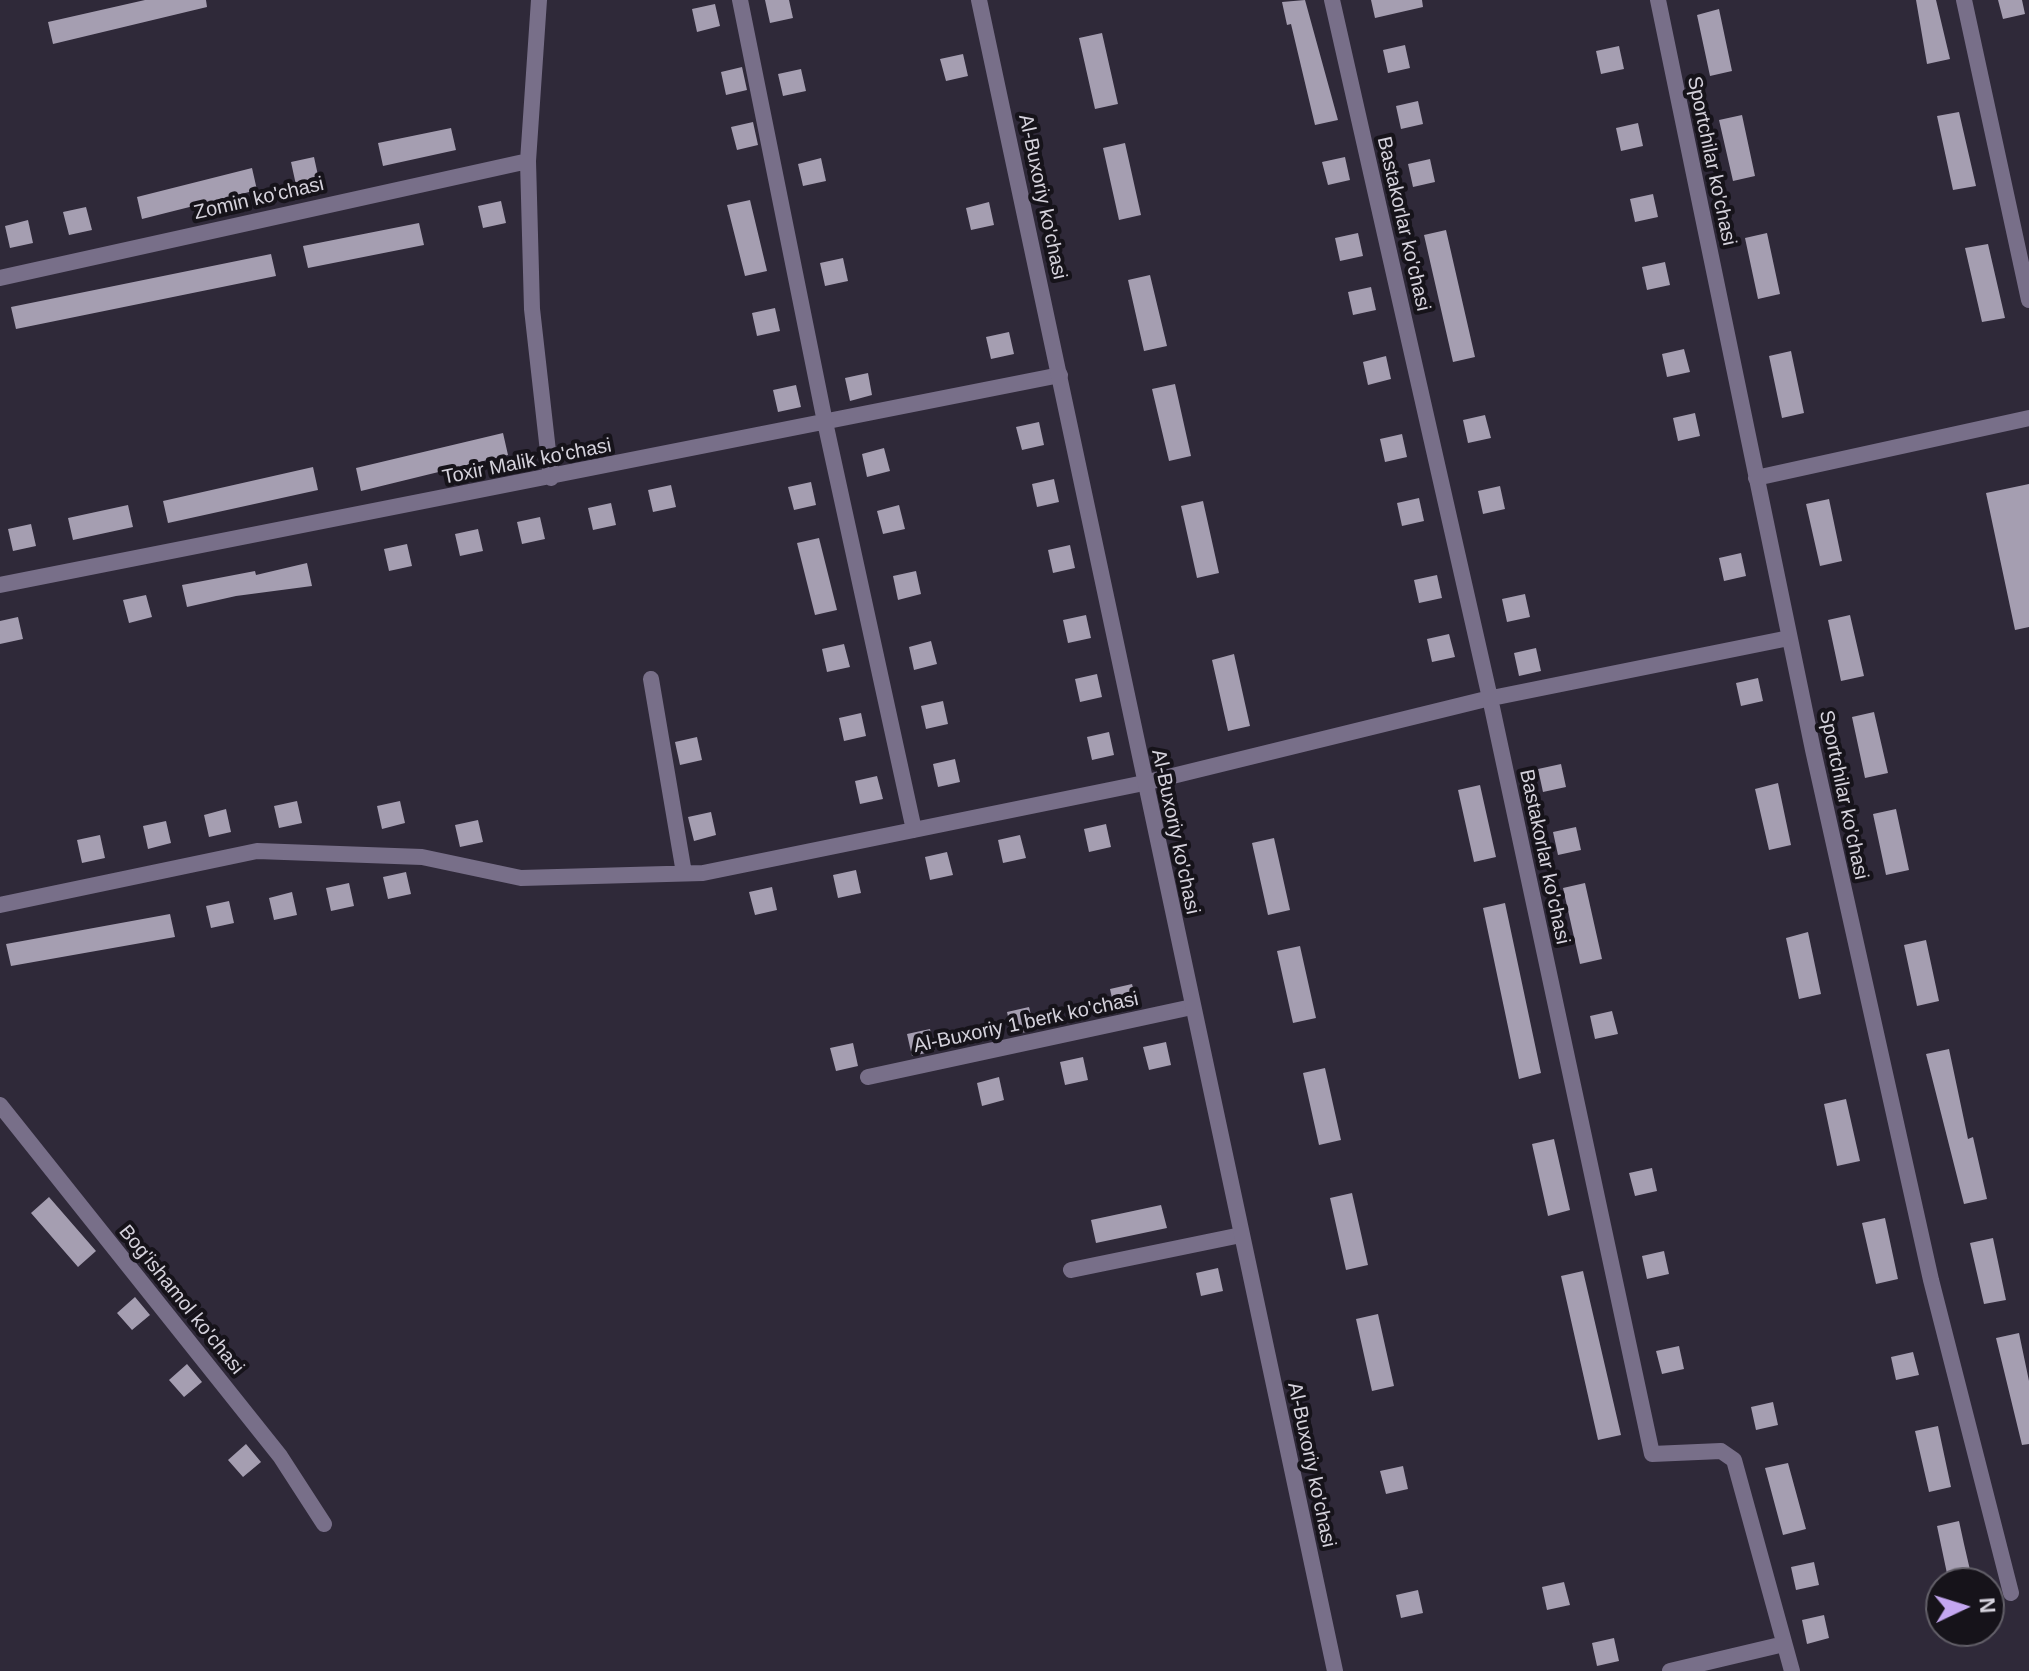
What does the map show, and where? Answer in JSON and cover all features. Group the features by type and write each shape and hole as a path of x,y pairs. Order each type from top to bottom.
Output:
{"street":[{"path":"539,0 528,161 532,309 551,478"},
{"path":"740,0 825,422 914,830"},
{"name":"Al-Buxoriy ko'chasi","path":"979,0 1335,1671"},
{"name":"Bastakorlar ko'chasi","path":"1332,0 1490,698 1652,1454 1721,1451 1734,1460 1792,1671"},
{"name":"Sportchilar ko'chasi","path":"1658,0 1789,638 1931,1280 2011,1593"},
{"path":"1964,0 2029,300"},
{"name":"Zomin ko'chasi","path":"0,278 528,161"},
{"name":"Toxir Malik ko'chasi","path":"0,585 1060,375"},
{"path":"1756,478 2029,418"},
{"path":"0,905 257,851 422,857 521,878 703,873 1144,783 1490,698 1789,638"},
{"path":"651,679 684,873"},
{"name":"Al-Buxoriy 1 berk ko'chasi","path":"868,1077 1192,1007"},
{"name":"Bog'ishamol ko'chasi","path":"0,1105 280,1456 324,1524"},
{"path":"1071,1270 1241,1235"},
{"path":"1670,1671 1784,1644"}],"building":[{"path":"145,0 206,0 207,7 53,44 48,22"},
{"path":"765,0 789,0 793,18 770,23"},
{"path":"1305,0 1338,120 1315,125 1291,24 1287,25 1282,2"},
{"path":"1371,0 1422,0 1423,7 1375,18"},
{"path":"1916,0 1936,0 1950,59 1927,64"},
{"path":"1998,0 2022,0 2025,14 2003,19"},
{"path":"715,4 720,26 697,32 692,9"},
{"path":"1719,9 1732,71 1710,76 1697,15"},
{"path":"1102,33 1118,104 1095,109 1079,38"},
{"path":"1405,45 1410,68 1388,73 1383,50"},
{"path":"1619,46 1624,69 1601,74 1596,51"},
{"path":"963,54 968,76 946,81 940,59"},
{"path":"742,67 747,90 726,95 721,72"},
{"path":"801,69 806,91 783,96 778,74"},
{"path":"1418,101 1423,124 1401,129 1396,106"},
{"path":"1959,112 1976,186 1953,190 1937,116"},
{"path":"1742,115 1755,176 1733,181 1719,120"},
{"path":"753,122 758,145 737,150 731,127"},
{"path":"1638,123 1643,146 1621,151 1616,128"},
{"path":"451,128 456,150 383,166 378,143"},
{"path":"1125,143 1141,215 1119,220 1103,148"},
{"path":"314,157 319,180 296,185 291,162"},
{"path":"1345,157 1350,180 1328,185 1322,162"},
{"path":"821,158 826,181 803,186 798,164"},
{"path":"1430,159 1435,182 1413,187 1408,164"},
{"path":"252,168 257,190 142,219 137,197"},
{"path":"1653,194 1658,217 1635,222 1630,199"},
{"path":"750,200 767,271 745,276 727,205"},
{"path":"501,201 506,223 483,228 478,206"},
{"path":"989,202 994,225 971,230 966,208"},
{"path":"86,207 92,230 69,235 63,212"},
{"path":"28,220 33,243 10,248 5,226"},
{"path":"419,223 424,245 308,268 303,246"},
{"path":"1446,230 1475,357 1453,362 1424,235"},
{"path":"1358,233 1363,256 1340,261 1335,238"},
{"path":"1767,233 1780,294 1758,299 1745,238"},
{"path":"1988,244 2005,318 1982,322 1965,248"},
{"path":"271,254 276,276 16,329 11,307"},
{"path":"843,258 848,281 825,286 820,263"},
{"path":"1665,262 1670,285 1647,290 1642,267"},
{"path":"1150,275 1167,346 1144,351 1128,280"},
{"path":"1371,287 1376,310 1353,315 1348,292"},
{"path":"775,308 780,331 757,336 752,313"},
{"path":"1009,332 1014,354 991,359 986,337"},
{"path":"1684,349 1690,372 1667,377 1662,354"},
{"path":"1791,351 1804,413 1782,418 1769,356"},
{"path":"1386,356 1391,379 1368,385 1363,362"},
{"path":"868,373 872,395 850,401 845,378"},
{"path":"1175,384 1191,456 1169,461 1152,389"},
{"path":"796,385 801,407 778,412 773,390"},
{"path":"1695,413 1700,436 1678,441 1673,418"},
{"path":"1485,415 1491,438 1468,443 1463,420"},
{"path":"1039,422 1044,445 1022,450 1016,427"},
{"path":"503,433 508,455 361,491 356,468"},
{"path":"1402,434 1407,457 1385,462 1380,439"},
{"path":"884,448 890,471 867,477 862,454"},
{"path":"313,467 318,490 168,523 163,501"},
{"path":"1054,479 1059,502 1037,507 1032,484"},
{"path":"811,482 816,505 794,510 788,487"},
{"path":"2029,484 2029,627 2015,630 1986,493"},
{"path":"671,485 676,507 653,512 648,490"},
{"path":"1500,486 1505,509 1483,514 1478,491"},
{"path":"1419,498 1424,521 1402,526 1397,503"},
{"path":"1829,499 1842,561 1820,566 1806,504"},
{"path":"1203,501 1219,573 1197,578 1181,506"},
{"path":"611,503 616,525 593,530 588,508"},
{"path":"128,505 133,527 73,540 68,518"},
{"path":"899,505 905,529 883,534 877,511"},
{"path":"540,517 545,539 522,544 517,522"},
{"path":"31,524 36,546 13,551 8,529"},
{"path":"478,529 483,551 460,556 455,534"},
{"path":"819,538 837,610 815,615 797,543"},
{"path":"407,544 412,566 389,571 384,549"},
{"path":"1070,545 1075,568 1053,573 1048,550"},
{"path":"1741,553 1746,576 1724,581 1719,558"},
{"path":"307,563 312,586 236,596 187,607 182,585 255,571 256,575"},
{"path":"916,571 921,594 898,600 893,576"},
{"path":"1437,575 1442,598 1419,603 1414,580"},
{"path":"1525,594 1530,617 1507,622 1502,599"},
{"path":"146,595 152,617 129,623 123,600"},
{"path":"1086,615 1091,638 1068,643 1063,620"},
{"path":"1850,615 1864,676 1841,681 1828,620"},
{"path":"18,617 23,639 0,644 0,621"},
{"path":"1449,634 1455,657 1432,662 1427,639"},
{"path":"931,641 937,664 914,670 909,647"},
{"path":"844,644 850,667 827,672 822,649"},
{"path":"1536,648 1541,671 1519,676 1514,653"},
{"path":"1234,654 1250,726 1228,731 1212,660"},
{"path":"1097,674 1102,697 1080,702 1075,679"},
{"path":"1758,678 1763,701 1741,706 1736,683"},
{"path":"943,701 948,724 926,729 921,706"},
{"path":"1874,712 1888,773 1865,778 1852,717"},
{"path":"861,713 866,736 844,741 839,718"},
{"path":"1109,732 1114,755 1092,760 1087,737"},
{"path":"697,737 702,760 680,765 675,742"},
{"path":"955,759 960,782 938,787 933,764"},
{"path":"1561,764 1566,787 1543,792 1538,769"},
{"path":"877,776 883,799 860,804 855,781"},
{"path":"1778,783 1791,845 1769,850 1755,789"},
{"path":"1480,785 1496,857 1474,862 1458,790"},
{"path":"297,801 302,823 279,828 274,806"},
{"path":"400,801 405,823 382,829 377,806"},
{"path":"226,809 231,832 209,837 204,815"},
{"path":"1896,809 1909,870 1886,875 1873,814"},
{"path":"711,812 716,835 694,841 688,817"},
{"path":"478,820 483,842 460,847 455,825"},
{"path":"166,821 171,843 148,849 143,826"},
{"path":"1106,824 1111,847 1089,852 1084,829"},
{"path":"1576,827 1581,850 1558,855 1553,832"},
{"path":"100,835 105,858 82,863 77,840"},
{"path":"1020,835 1026,858 1003,863 998,840"},
{"path":"1274,838 1290,910 1268,915 1252,843"},
{"path":"947,852 953,875 930,880 925,857"},
{"path":"856,870 861,893 838,898 833,875"},
{"path":"406,872 411,894 388,899 383,877"},
{"path":"349,883 354,906 331,911 326,888"},
{"path":"1585,883 1602,959 1580,964 1563,888"},
{"path":"772,887 777,910 755,915 749,892"},
{"path":"292,892 297,915 274,920 269,898"},
{"path":"229,901 234,923 211,928 206,906"},
{"path":"1505,903 1541,1073 1519,1079 1483,908"},
{"path":"170,914 175,937 11,966 6,944"},
{"path":"1808,932 1821,994 1799,999 1786,938"},
{"path":"1926,940 1939,1001 1917,1006 1904,945"},
{"path":"1300,946 1316,1018 1293,1023 1277,951"},
{"path":"1132,984 1138,1007 1115,1012 1110,989"},
{"path":"1029,1007 1035,1030 1012,1035 1007,1012"},
{"path":"1612,1011 1618,1034 1595,1039 1590,1016"},
{"path":"930,1029 935,1051 912,1056 907,1034"},
{"path":"1166,1042 1171,1065 1149,1070 1143,1047"},
{"path":"853,1043 858,1066 836,1071 830,1048"},
{"path":"1949,1049 1968,1139 1973,1137 1987,1199 1964,1204 1926,1054"},
{"path":"1083,1057 1088,1080 1065,1085 1060,1062"},
{"path":"1325,1068 1341,1140 1319,1145 1303,1073"},
{"path":"999,1077 1004,1100 982,1106 977,1083"},
{"path":"1846,1099 1860,1161 1837,1166 1824,1104"},
{"path":"1554,1139 1570,1210 1548,1216 1532,1144"},
{"path":"1652,1168 1657,1191 1635,1196 1629,1173"},
{"path":"1352,1193 1368,1265 1346,1270 1330,1198"},
{"path":"49,1197 96,1251 78,1267 31,1213"},
{"path":"1161,1205 1167,1228 1096,1243 1091,1220"},
{"path":"1885,1218 1898,1279 1876,1284 1862,1223"},
{"path":"1993,1238 2006,1300 1984,1304 1970,1243"},
{"path":"1664,1251 1669,1274 1647,1279 1642,1256"},
{"path":"1218,1268 1223,1291 1201,1296 1196,1273"},
{"path":"1583,1271 1621,1435 1598,1440 1561,1276"},
{"path":"135,1297 150,1315 132,1330 117,1313"},
{"path":"1378,1314 1394,1386 1372,1391 1356,1319"},
{"path":"2019,1333 2029,1381 2029,1444 2022,1445 1996,1338"},
{"path":"1679,1346 1684,1369 1662,1374 1656,1351"},
{"path":"1913,1352 1919,1375 1896,1380 1891,1357"},
{"path":"187,1364 202,1382 184,1397 169,1380"},
{"path":"1773,1402 1778,1425 1756,1430 1751,1407"},
{"path":"1938,1426 1951,1487 1929,1492 1915,1431"},
{"path":"246,1444 261,1462 243,1477 228,1460"},
{"path":"1788,1463 1806,1529 1783,1535 1765,1468"},
{"path":"1403,1466 1408,1489 1386,1494 1380,1471"},
{"path":"1959,1521 1969,1567 1946,1567 1937,1526"},
{"path":"1814,1562 1819,1585 1796,1590 1791,1567"},
{"path":"1564,1582 1570,1605 1547,1610 1542,1587"},
{"path":"1418,1590 1423,1613 1401,1618 1396,1595"},
{"path":"1824,1615 1829,1638 1807,1644 1802,1620"},
{"path":"1614,1638 1619,1661 1597,1666 1592,1643"}]}
